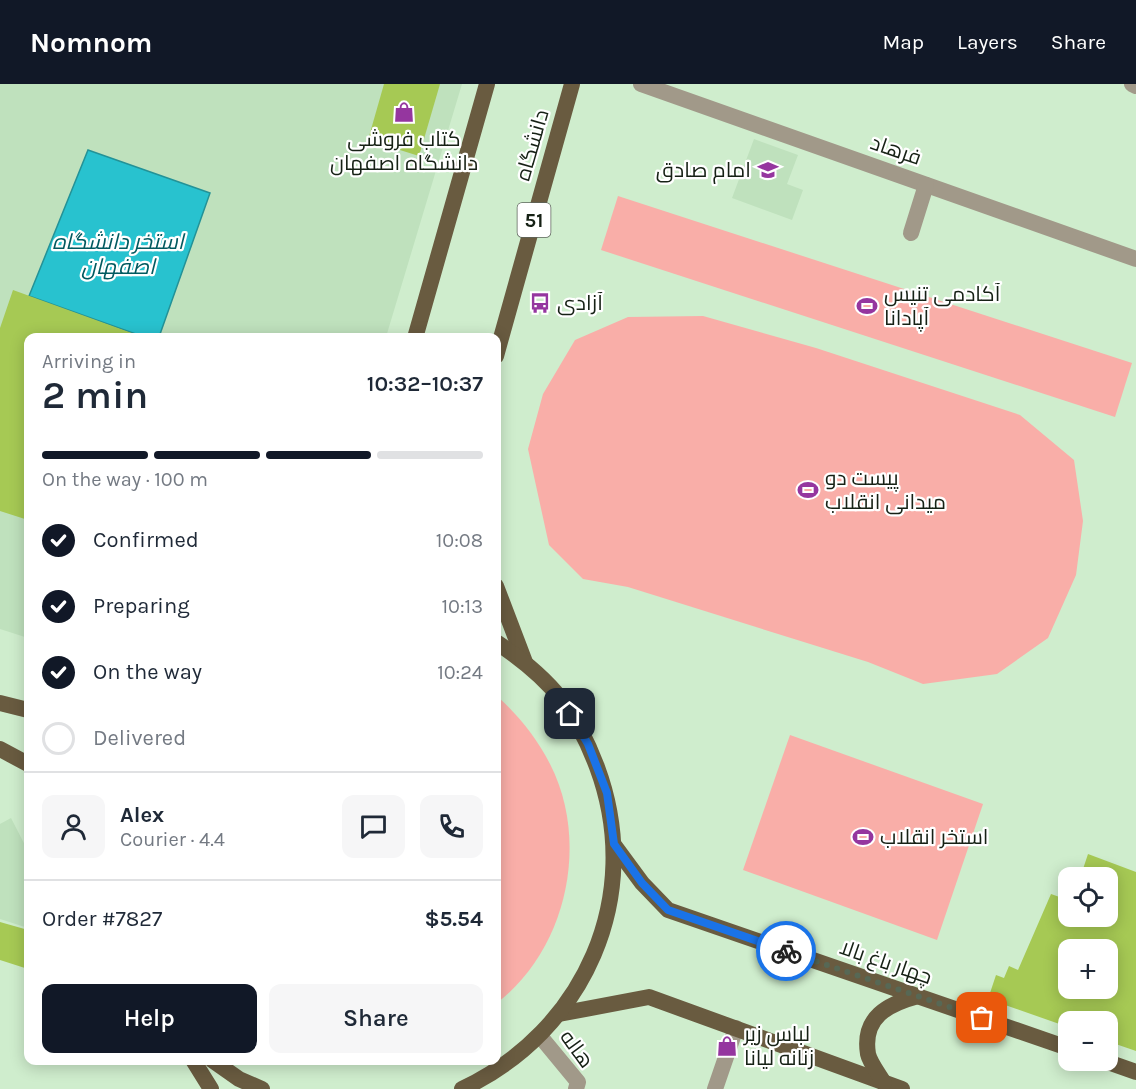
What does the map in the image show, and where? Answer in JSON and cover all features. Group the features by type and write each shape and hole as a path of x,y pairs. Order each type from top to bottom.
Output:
{"main road":[{"path":"416,333 487,84"},
{"name":"دانشگاه","path":"501,338 572,84"},
{"path":"501,599 525,662"},
{"path":"462,1089 504,1066 540,1036 559,1014 584,976 602,934 612,890 614,844 607,793 588,744 561,699 525,662 501,645"},
{"path":"0,703 24,709"},
{"path":"0,749 24,762"},
{"name":"چهار باغ بالا","path":"614,844 642,883 668,910 1058,1045"},
{"path":"884,1083 868,1055 868,1036 876,1014 896,1002 918,996"},
{"path":"559,1014 649,997 902,1089"},
{"path":"196,1065 211,1089"},
{"path":"219,1065 239,1079 262,1089"},
{"path":"1118,1066 1136,1072"}],"street":[{"name":"فرهاد","path":"641,84 1136,259"},
{"path":"1132,84 1136,86"},
{"path":"911,233 926,185"},
{"path":"715,1089 736,1028"},
{"name":"هاله","path":"540,1036 578,1082 576,1089"}],"shaded area":[{"path":"0,84 462,84 387,333 24,333 24,637 0,629"},
{"name":"امام صادق","path":"754,139 798,155 787,184 803,190 792,220 732,198"},
{"name":"آکادمی تنیس آپادانا","path":"618,196 1132,363 1115,417 601,250"},
{"name":"پیست دو میدانی انقلاب","path":"703,316 816,348 1020,415 1074,460 1083,521 1076,575 1048,638 997,674 923,684 868,662 628,587 583,579 549,545 528,449 543,394 575,340 628,317"},
{"path":"501,700 526,727 550,764 562,794 568,827 569,860 565,892 555,924 540,954 521,980 501,999"},
{"name":"استخر انقلاب","path":"790,735 983,804 937,940 743,870"},
{"path":"11,818 24,843 24,927 0,919 0,824"}],"water":[{"name":"استخر دانشگاه اصفهان","path":"88,150 210,193 160,333 133,333 29,296"}],"building":[{"name":"کتاب فروشی دانشگاه اصفهان","path":"384,84 440,84 419,156 368,140"},
{"path":"13,290 132,333 24,333 24,519 0,511 0,328"},
{"path":"1088,854 1136,872 1136,1051 1118,1045 1118,1011 1058,1011 1058,1024 988,999 996,975 1004,978 1009,966 1018,970 1051,894 1058,896 1058,927 1118,927 1118,867 1084,867"},
{"path":"0,922 24,929 24,968 0,960"}],"way so far":[{"path":"786,951 982,1018"}],"place":[{"name":"کتاب فروشی دانشگاه اصفهان","path":"404,112"},
{"name":"امام صادق","path":"768,170"},
{"name":"آزادی","path":"540,303"},
{"name":"آکادمی تنیس آپادانا","path":"867,306"},
{"name":"پیست دو میدانی انقلاب","path":"808,490"},
{"name":"استخر انقلاب","path":"863,837"},
{"name":"لباس زیر زنانه لیانا","path":"727,1046"}],"route":[{"path":"570,714 588,744 607,793 614,844 642,883 668,910 786,951"}]}
